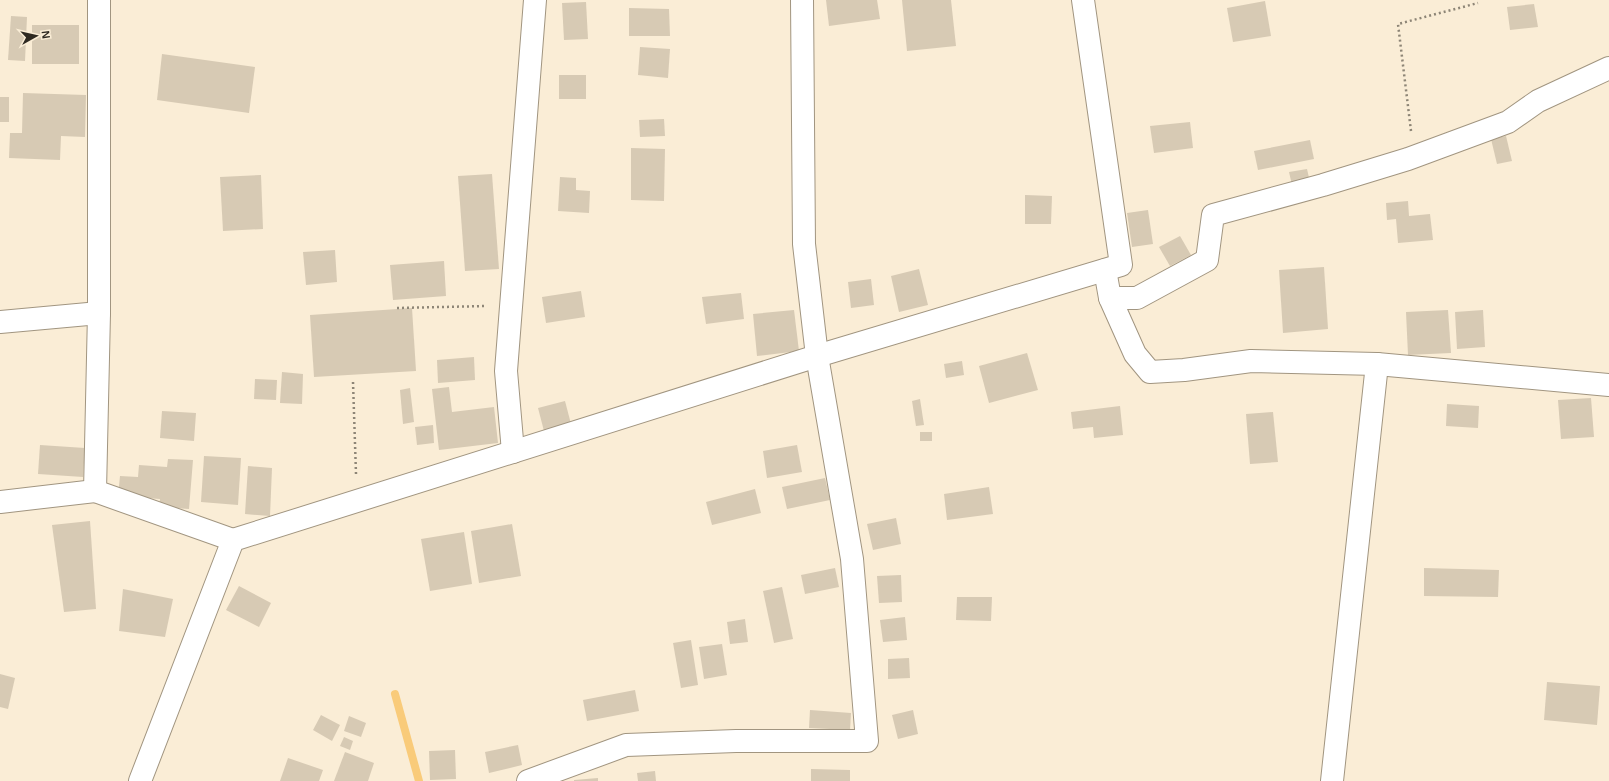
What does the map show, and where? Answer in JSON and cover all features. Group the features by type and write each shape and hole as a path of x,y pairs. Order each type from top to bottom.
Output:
{"street":[{"path":"95,491 99,313 98,0"},
{"path":"513,452 506,371 535,0"},
{"path":"528,781 626,745 736,741 867,741 852,559 817,356 804,244 802,0"},
{"path":"0,502 95,491 233,540 817,356 1122,265 1084,0"},
{"path":"1110,298 1137,298 1207,260 1212,215 1324,186 1408,160 1508,122 1538,101 1609,68"},
{"path":"1105,270 1110,298 1135,354 1150,372 1252,361 1377,364 1609,385"},
{"path":"0,322 99,313"},
{"path":"1332,781 1377,364"},
{"path":"140,781 233,540"}],"path":[{"path":"1408,160 1411,134 1398,24 1478,3"},
{"path":"398,308 511,306"},
{"path":"353,382 356,501"}],"building":[{"path":"826,0 877,0 880,19 829,26"},
{"path":"902,0 951,0 956,46 907,51"},
{"path":"1265,1 1271,36 1233,42 1227,8"},
{"path":"586,2 588,39 564,40 562,3"},
{"path":"1534,4 1538,27 1510,30 1507,7"},
{"path":"629,8 669,9 670,36 629,36"},
{"path":"11,16 27,17 25,61 8,60"},
{"path":"32,25 79,25 79,64 32,64"},
{"path":"640,47 670,49 668,78 638,75"},
{"path":"162,54 255,67 249,113 157,100"},
{"path":"559,75 586,75 586,99 559,99"},
{"path":"23,93 86,95 85,137 61,136 60,160 9,158 10,133 22,133"},
{"path":"0,97 9,97 9,122 0,122"},
{"path":"664,119 665,136 640,137 639,120"},
{"path":"1190,122 1193,148 1154,153 1150,126"},
{"path":"1506,136 1512,161 1497,164 1491,139"},
{"path":"1310,140 1314,159 1258,170 1254,151"},
{"path":"631,148 665,149 664,201 631,200"},
{"path":"1307,169 1310,182 1292,185 1289,172"},
{"path":"492,174 499,269 465,271 458,176"},
{"path":"261,175 263,229 223,231 220,177"},
{"path":"560,177 576,178 576,190 590,191 589,213 558,211"},
{"path":"1025,195 1052,196 1051,224 1025,224"},
{"path":"1408,201 1409,216 1430,214 1433,240 1398,243 1396,219 1387,220 1386,203"},
{"path":"1148,210 1153,244 1132,247 1127,213"},
{"path":"1180,236 1191,255 1170,266 1159,247"},
{"path":"335,250 337,282 306,285 303,252"},
{"path":"444,261 446,296 393,300 390,265"},
{"path":"1324,267 1328,329 1283,333 1279,270"},
{"path":"919,269 928,305 899,312 891,276"},
{"path":"871,279 874,305 851,308 848,282"},
{"path":"581,291 585,317 546,323 542,297"},
{"path":"741,293 744,319 706,324 702,297"},
{"path":"412,308 416,371 314,377 310,315"},
{"path":"794,310 799,351 757,356 753,314"},
{"path":"1448,310 1451,353 1408,355 1406,312"},
{"path":"1483,310 1485,347 1457,349 1455,312"},
{"path":"1027,353 1038,390 989,403 979,366"},
{"path":"474,357 475,380 438,383 437,360"},
{"path":"962,361 964,375 946,378 944,364"},
{"path":"282,372 303,374 302,404 280,403"},
{"path":"255,379 277,380 276,400 254,399"},
{"path":"449,387 452,412 494,407 498,443 439,450 432,389"},
{"path":"410,388 414,422 403,424 400,390"},
{"path":"1591,398 1594,437 1561,439 1558,400"},
{"path":"920,399 924,425 916,426 912,401"},
{"path":"565,401 571,424 544,431 538,408"},
{"path":"1447,404 1479,406 1478,428 1446,426"},
{"path":"1120,406 1123,435 1094,438 1093,427 1073,429 1071,412"},
{"path":"162,411 196,413 194,441 160,438"},
{"path":"1273,412 1278,462 1250,464 1246,414"},
{"path":"433,425 434,443 417,445 415,427"},
{"path":"920,432 932,432 932,441 920,441"},
{"path":"40,445 85,448 83,477 38,474"},
{"path":"797,445 802,472 767,478 763,451"},
{"path":"204,456 241,458 238,505 201,502"},
{"path":"168,459 193,460 189,509 159,507 160,499 118,496 120,476 138,477 139,465 167,467"},
{"path":"248,466 272,468 270,516 245,514"},
{"path":"825,478 830,500 787,509 782,487"},
{"path":"989,487 993,514 947,520 944,494"},
{"path":"755,489 761,513 712,525 706,502"},
{"path":"896,518 901,544 873,550 867,524"},
{"path":"90,521 96,609 64,612 52,525"},
{"path":"512,524 521,576 479,583 471,531"},
{"path":"464,532 472,584 430,591 421,539"},
{"path":"835,568 839,587 805,594 801,575"},
{"path":"1424,568 1499,570 1498,597 1424,596"},
{"path":"901,575 902,602 879,603 877,576"},
{"path":"239,586 271,603 259,627 226,610"},
{"path":"782,587 793,639 774,643 763,591"},
{"path":"123,589 173,599 165,637 119,631"},
{"path":"957,597 992,597 991,621 956,620"},
{"path":"905,617 907,640 883,642 880,620"},
{"path":"745,619 748,642 730,644 727,622"},
{"path":"691,640 698,685 681,688 673,643"},
{"path":"722,644 727,675 704,679 699,647"},
{"path":"909,658 910,678 888,679 888,659"},
{"path":"0,674 15,678 8,709 0,707"},
{"path":"1547,682 1600,686 1597,725 1544,720"},
{"path":"635,690 639,711 587,721 583,700"},
{"path":"810,710 851,713 850,730 809,728"},
{"path":"913,710 918,734 898,739 892,715"},
{"path":"321,715 340,725 332,741 313,730"},
{"path":"349,716 366,723 361,737 344,731"},
{"path":"344,737 353,741 350,750 340,746"},
{"path":"518,745 522,765 489,773 485,752"},
{"path":"455,750 456,779 430,780 429,751"},
{"path":"345,752 374,763 368,781 334,781"},
{"path":"288,758 323,770 319,781 280,781"},
{"path":"811,769 850,770 850,781 811,781"},
{"path":"655,771 656,781 638,781 637,773"},
{"path":"598,778 598,781 574,781 574,780"}],"waterway":[{"path":"395,694 419,781"}]}
